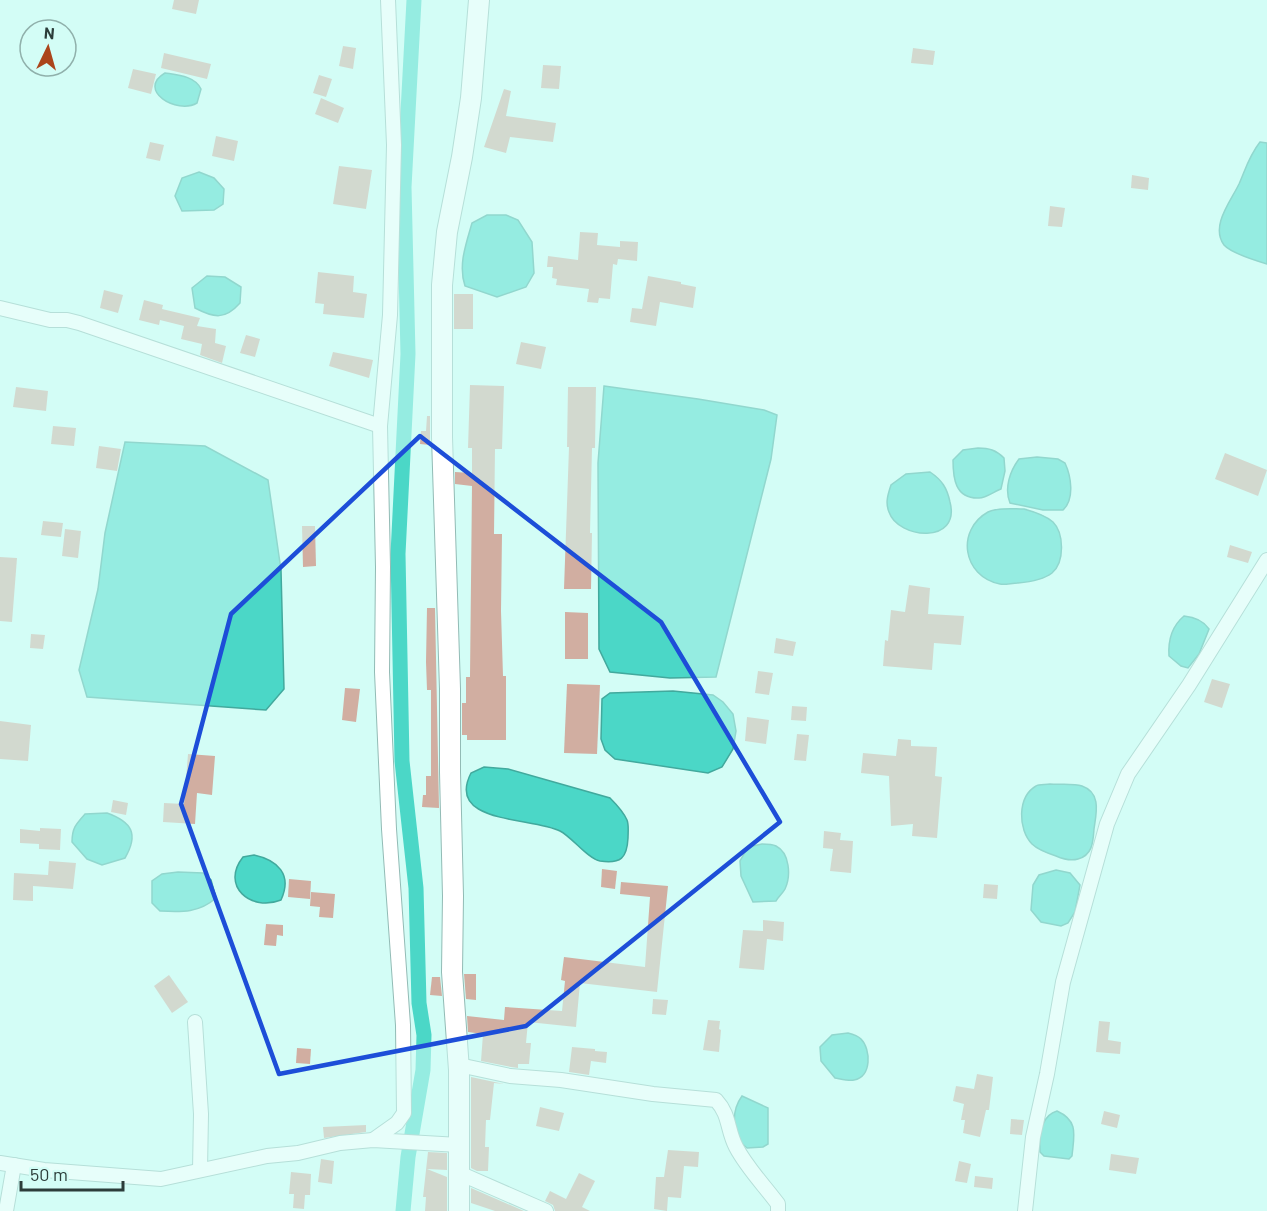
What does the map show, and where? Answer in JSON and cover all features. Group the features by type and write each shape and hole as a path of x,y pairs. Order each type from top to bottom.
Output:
{"street":[{"path":"372,1140 397,1123 404,1113 403,1025 384,740 380,426 390,315 394,145 388,0"},
{"path":"459,1211 459,1065 452,972 450,689 442,437 442,285 447,232 469,114 479,0"},
{"path":"0,308 50,320 79,323 380,426"},
{"path":"1025,1211 1033,1137 1063,982 1107,824 1128,774 1189,685 1267,561"},
{"path":"195,1022 201,1114 200,1170"},
{"path":"459,1065 510,1076 561,1080 653,1094 716,1100 724,1109 735,1144 748,1166 778,1204 778,1211"},
{"path":"6,1211 7,1164 44,1170 161,1179 340,1143 372,1140 459,1145"},
{"path":"459,1173 546,1211"}],"highlighted area":[{"path":"420,436 661,622 780,822 526,1026 279,1074 181,804 231,614"}],"shaded area":[{"path":"165,73 195,81 201,89 197,103 179,106 163,99 155,87 157,80"},
{"path":"1260,142 1267,143 1267,264 1227,248 1220,238 1219,230 1223,214 1250,157"},
{"path":"199,172 214,178 224,189 223,204 214,210 182,211 175,196 182,178"},
{"path":"487,215 506,215 518,220 532,242 534,273 526,287 497,297 465,286 462,270 472,223"},
{"path":"207,276 225,277 241,287 240,303 235,309 219,316 195,308 192,288"},
{"path":"604,386 764,410 777,415 771,459 716,677 670,678 610,672 599,649 598,463"},
{"path":"125,442 205,446 268,480 281,570 284,689 266,710 87,697 79,670 98,589 105,533"},
{"path":"986,448 1001,455 1004,458 1005,471 1001,489 979,498 965,495 960,491 953,467 953,460 963,450"},
{"path":"1037,457 1058,459 1065,463 1069,474 1070,494 1063,510 1043,510 1010,503 1008,486 1016,464 1019,459"},
{"path":"930,472 946,488 951,516 946,526 938,531 915,532 895,521 888,509 888,495 891,485 906,474"},
{"path":"1024,509 1047,517 1057,527 1062,548 1056,568 1044,577 1027,582 1002,584 987,579 971,562 968,541 971,530 978,520 992,510"},
{"path":"1184,616 1204,623 1209,629 1199,654 1188,668 1181,666 1169,656 1172,634 1176,624"},
{"path":"673,691 713,695 723,702 733,714 736,731 733,749 722,767 708,773 615,759 605,750 601,739 602,699 610,693"},
{"path":"484,767 508,769 610,798 628,822 624,855 618,860 600,861 590,856 560,831 495,816 480,810 470,802 466,790 471,773"},
{"path":"1050,784 1082,786 1093,794 1096,811 1092,843 1089,851 1083,857 1075,860 1061,858 1037,848 1027,838 1022,822 1025,798 1036,786"},
{"path":"107,813 127,825 131,830 132,842 125,858 102,865 87,859 72,842 72,837 75,826 85,814"},
{"path":"771,844 781,849 787,859 788,878 785,889 776,901 753,902 741,876 740,861 748,847"},
{"path":"254,855 270,860 281,870 285,883 281,900 270,903 259,902 242,894 237,887 235,878 237,868 243,857"},
{"path":"1056,870 1070,873 1080,885 1075,912 1068,923 1061,926 1041,922 1031,910 1033,885 1039,875"},
{"path":"203,873 211,880 216,898 197,909 160,911 152,903 152,881 162,874"},
{"path":"848,1033 861,1039 868,1056 864,1074 852,1080 835,1078 821,1061 820,1047 832,1035"},
{"path":"742,1096 768,1108 768,1144 763,1147 747,1148 735,1131 736,1109"},
{"path":"1057,1111 1069,1119 1074,1129 1072,1156 1069,1159 1044,1156 1040,1152 1040,1134 1044,1122 1047,1117"}],"building":[{"path":"174,0 199,0 196,14 172,9"},
{"path":"343,46 356,48 353,69 339,66"},
{"path":"913,48 935,51 933,65 911,63"},
{"path":"164,53 211,64 207,79 161,68"},
{"path":"543,65 561,66 559,89 541,88"},
{"path":"133,69 156,74 151,94 128,88"},
{"path":"319,75 332,79 326,97 313,93"},
{"path":"504,89 511,91 506,116 556,123 553,142 510,137 506,153 484,147"},
{"path":"321,98 344,108 338,123 315,114"},
{"path":"216,136 238,141 234,161 212,156"},
{"path":"150,142 164,145 160,161 146,158"},
{"path":"339,166 372,170 366,209 333,204"},
{"path":"1132,175 1149,178 1148,190 1131,188"},
{"path":"1050,206 1065,208 1062,227 1048,226"},
{"path":"580,232 598,233 597,245 620,247 620,241 638,242 637,261 618,259 617,265 613,264 610,299 599,298 598,303 587,302 589,289 556,285 557,279 552,278 553,267 547,267 548,256 578,260"},
{"path":"318,272 354,276 353,292 367,294 364,318 323,314 324,304 315,303"},
{"path":"648,276 696,287 693,308 660,302 656,326 630,322 632,308 642,309"},
{"path":"104,290 123,295 118,313 100,308"},
{"path":"454,294 473,294 473,329 454,329"},
{"path":"144,300 163,305 162,309 200,318 197,326 216,329 215,343 226,346 222,363 200,355 202,344 181,339 184,326 160,320 159,325 139,320"},
{"path":"246,335 260,339 255,357 240,353"},
{"path":"521,342 546,347 541,369 516,364"},
{"path":"333,352 373,360 369,378 329,366"},
{"path":"470,385 504,386 502,449 495,449 494,534 502,534 501,611 503,676 506,676 506,740 467,740 467,735 462,735 462,703 466,703 466,677 470,677 472,486 455,484 455,472 472,473 472,448 468,448"},
{"path":"16,387 48,391 46,411 13,407"},
{"path":"568,387 596,387 595,448 592,448 591,589 564,589 569,447 567,447"},
{"path":"427,416 430,416 430,445 420,444 421,431 426,431"},
{"path":"53,426 76,428 74,446 51,444"},
{"path":"99,446 121,449 117,471 96,468"},
{"path":"1225,453 1267,470 1258,496 1215,479"},
{"path":"43,521 63,523 61,537 41,535"},
{"path":"302,526 315,526 316,566 303,567"},
{"path":"65,529 81,531 78,558 62,556"},
{"path":"1230,545 1252,552 1248,563 1227,557"},
{"path":"0,557 17,558 12,622 0,621"},
{"path":"909,585 930,588 928,614 964,616 961,645 934,643 932,670 883,666 891,610 905,612"},
{"path":"427,608 435,608 439,808 422,807 423,795 426,795 426,776 431,776 431,690 427,690 426,662"},
{"path":"565,612 588,613 588,659 565,659"},
{"path":"31,634 45,635 43,649 30,648"},
{"path":"776,638 796,642 793,656 774,653"},
{"path":"758,671 773,673 769,695 755,693"},
{"path":"1212,679 1230,684 1222,708 1204,702"},
{"path":"567,684 600,685 597,754 564,753"},
{"path":"345,688 360,689 356,722 342,720"},
{"path":"792,706 807,707 806,721 791,720"},
{"path":"747,717 769,720 766,744 745,741"},
{"path":"0,721 31,725 28,761 0,759"},
{"path":"797,734 809,735 806,761 794,760"},
{"path":"898,739 911,740 911,746 937,747 935,776 942,777 937,838 912,836 913,824 891,826 889,776 861,773 863,753 896,756"},
{"path":"188,754 215,756 212,795 197,793 195,824 163,822 164,803 184,804"},
{"path":"113,800 128,803 126,815 111,812"},
{"path":"40,828 61,829 60,850 39,849 39,844 20,843 20,829 40,831"},
{"path":"824,831 841,833 840,840 853,841 851,873 830,871 833,849 823,848"},
{"path":"49,861 76,863 73,889 33,886 33,901 13,900 14,873 48,875"},
{"path":"602,869 617,871 615,889 601,887"},
{"path":"289,879 311,881 310,899 288,897"},
{"path":"621,882 668,886 657,992 580,983 576,1027 528,1022 526,1043 531,1043 529,1064 518,1064 518,1068 481,1061 483,1034 468,1032 467,1016 504,1020 505,1007 562,1011 565,981 561,980 564,957 645,967 650,897 620,894"},
{"path":"984,884 998,885 997,899 983,898"},
{"path":"311,892 335,894 333,918 319,917 320,907 310,906"},
{"path":"763,920 784,922 783,941 767,939 764,970 739,968 743,930 763,931"},
{"path":"266,924 283,925 283,936 277,935 276,946 264,945"},
{"path":"464,974 476,974 476,1000 466,999"},
{"path":"169,975 188,1002 172,1013 154,986"},
{"path":"432,977 440,977 442,996 430,995"},
{"path":"653,999 668,1000 666,1015 652,1014"},
{"path":"708,1020 720,1021 719,1052 703,1050"},
{"path":"1099,1021 1110,1022 1108,1040 1121,1042 1120,1054 1096,1052"},
{"path":"572,1047 607,1052 606,1063 591,1061 589,1075 569,1072"},
{"path":"297,1048 311,1049 310,1064 296,1063"},
{"path":"977,1074 993,1077 989,1110 986,1110 980,1137 963,1133 965,1120 961,1120 964,1104 953,1101 956,1086 974,1089"},
{"path":"471,1077 504,1084 494,1083 490,1120 486,1120 485,1147 489,1147 488,1171 477,1171 471,1168"},
{"path":"540,1107 564,1113 559,1131 536,1126"},
{"path":"1104,1111 1120,1115 1117,1128 1101,1124"},
{"path":"1011,1119 1024,1120 1022,1135 1010,1134"},
{"path":"366,1125 366,1132 324,1138 323,1127"},
{"path":"668,1150 699,1152 698,1167 684,1166 681,1198 668,1197 667,1211 654,1209 656,1177 664,1177"},
{"path":"428,1152 447,1153 447,1170 427,1169 447,1177 447,1211 425,1211 426,1197 423,1197"},
{"path":"1111,1154 1139,1158 1136,1174 1109,1170"},
{"path":"321,1159 334,1161 332,1184 318,1182"},
{"path":"959,1161 971,1164 967,1183 955,1181"},
{"path":"291,1172 311,1174 310,1195 305,1195 304,1209 293,1208 294,1194 289,1194"},
{"path":"579,1173 595,1181 582,1207 590,1211 555,1211 553,1205 545,1201 550,1191 566,1199"},
{"path":"975,1176 993,1178 992,1189 974,1187"},
{"path":"471,1188 524,1211 495,1211 471,1203"}],"waterway":[{"path":"403,1211 408,1157 423,1070 424,1035 419,1003 416,888 402,761 398,554 408,354 404,187 414,0"}]}
